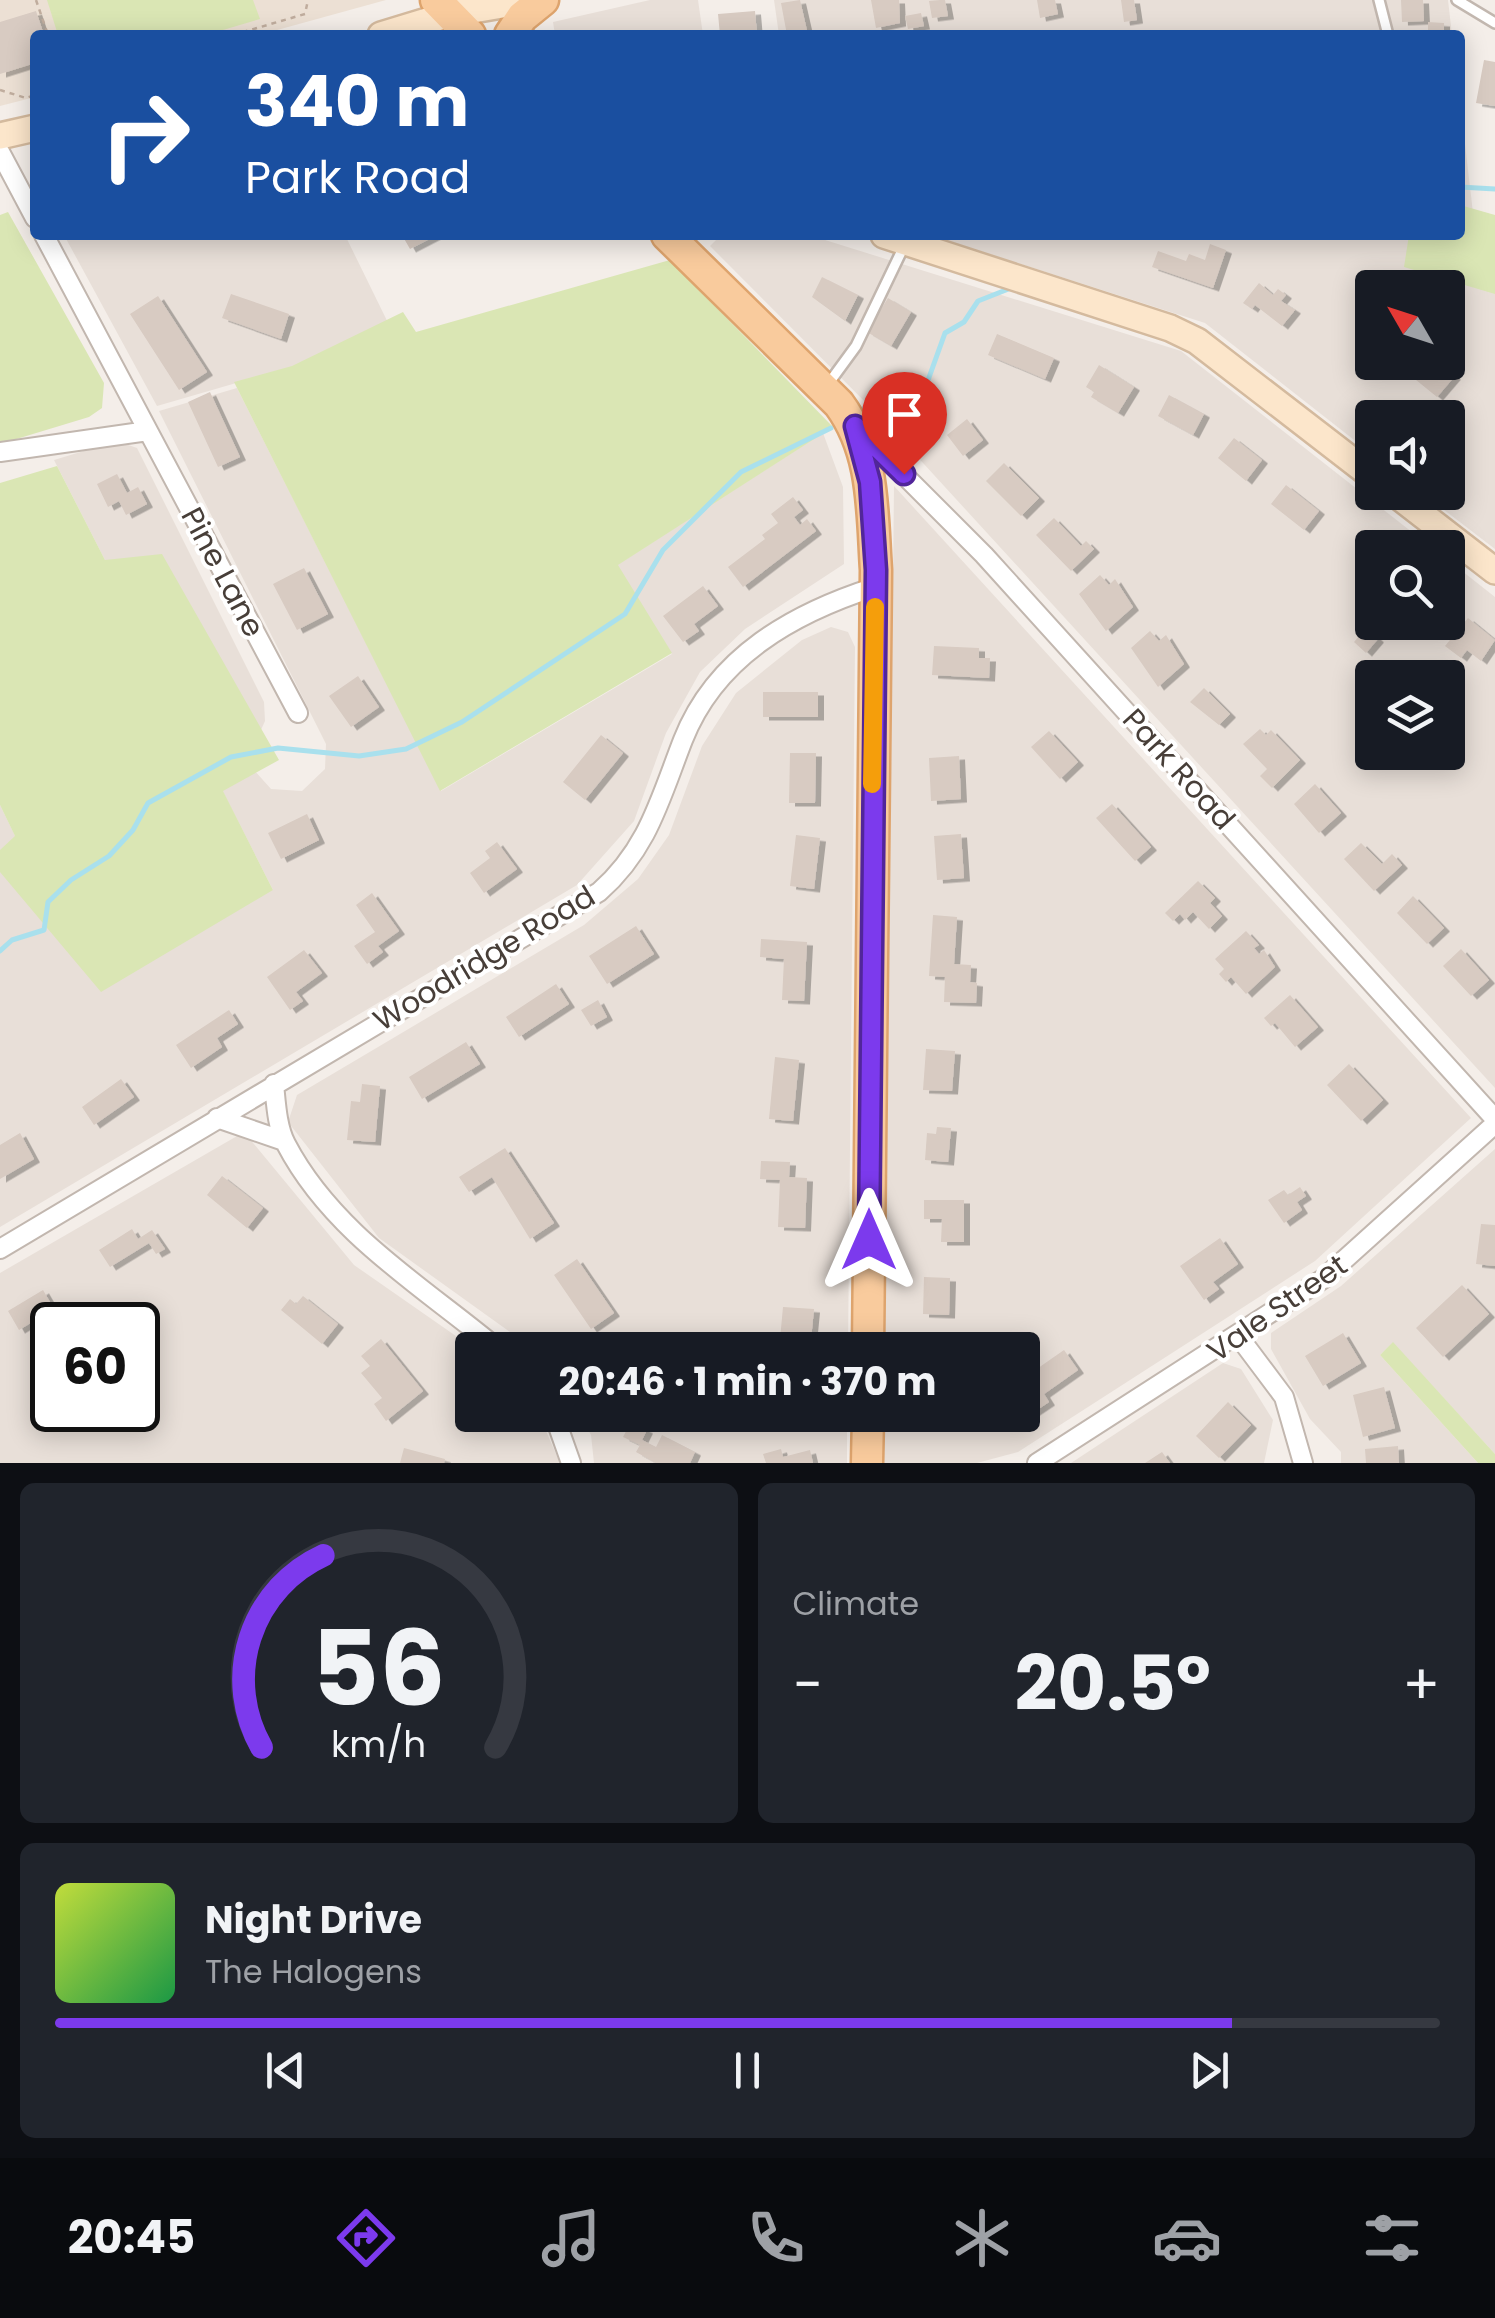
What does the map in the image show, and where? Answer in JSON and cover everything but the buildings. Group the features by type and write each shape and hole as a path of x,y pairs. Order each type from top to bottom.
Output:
{"main road":[{"path":"513,30 543,0"},
{"path":"672,240 824,389 855,426 870,482 875,586 868,1332"},
{"path":"868,1432 868,1463"}],"street":[{"path":"400,30 531,0"},
{"path":"0,136 30,129"},
{"path":"0,152 30,209"},
{"name":"Pine Lane","path":"47,240 298,713"},
{"path":"901,240 1170,328 1197,341 1355,463"},
{"name":"Park Road","path":"855,426 984,556 1495,1121"},
{"path":"0,452 148,431"},
{"path":"1417,510 1495,570"},
{"name":"Woodridge Road","path":"0,1248 539,932 599,892 620,874 647,836 696,712 728,668 747,651 811,611 875,586"},
{"path":"274,1084 284,1141 331,1209 359,1238 477,1332"},
{"path":"217,1118 268,1132 284,1141"},
{"name":"Vale Street","path":"1036,1463 1239,1337 1357,1252 1495,1121"},
{"path":"1239,1337 1284,1397 1304,1463"},
{"path":"560,1432 570,1463"}],"lane":[{"path":"1379,0 1387,30"},
{"path":"1458,0 1495,23"},
{"path":"824,389 856,346 894,240"}],"path":[{"path":"36,0 46,30"},
{"path":"249,30 304,14 308,0"},
{"path":"0,90 30,97"}],"shaded area":[{"path":"0,0 386,0 277,30 30,30 30,98 0,106"},
{"path":"650,0 698,0 702,30 554,30 553,22"},
{"path":"774,0 1448,0 1451,30 778,30"},
{"path":"1465,144 1480,273 1495,274 1495,549 1444,510 1465,510 1465,400 1355,400 1355,441 1205,323 946,240 1465,240"},
{"path":"67,240 347,240 395,337 157,406"},
{"path":"716,240 825,240 1181,351 1355,487 1355,510 1384,510 1409,530 1355,530 1355,640 1465,640 1465,573 1495,597 1495,1088 891,428 710,246"},
{"path":"237,388 441,791 672,654 617,565 823,433 843,487 844,564 745,629 700,672 666,733 634,821 577,885 0,1227 0,805 27,860 273,890 54,460 117,441 137,448 264,702 265,721 252,750 254,770 271,789 302,791 325,769 326,744 159,411"},
{"path":"894,486 1471,1118 1315,1261 1018,1452 977,1463 884,1463 885,1432 1040,1432 1040,1332 885,1332"},
{"path":"831,627 848,632 855,647 848,1332 510,1332 379,1238 288,1122 297,1095 584,925 638,879 669,835 702,746 736,693 802,640"},
{"path":"244,1132 354,1265 455,1335 455,1432 546,1432 560,1463 0,1463 0,1273"},
{"path":"1495,1149 1495,1454 1393,1343 1380,1355 1478,1463 1341,1463 1341,1452 1310,1419 1271,1349 1271,1333 1341,1286"},
{"path":"1223,1363 1241,1369 1273,1420 1264,1463 1071,1463"},
{"path":"589,1432 847,1432 847,1463 594,1463"}],"green space":[{"path":"47,0 253,0 260,19 223,30 56,30"},
{"path":"1465,206 1495,215 1495,294 1465,285 1465,270 1404,267 1408,240 1465,240"},
{"path":"8,212 104,383 102,408 89,417 0,444 0,215"},
{"path":"670,260 833,427 618,565 672,653 440,791 234,382 292,366 403,312 416,332"},
{"path":"57,466 105,560 162,554 279,760 223,791 273,890 101,992 0,872 0,850 15,836 0,805 0,483"},
{"path":"1393,1342 1495,1454 1495,1463 1478,1463 1380,1355"}],"waterway":[{"path":"1465,187 1495,189"},
{"path":"861,410 895,394 911,398 927,383 945,333 964,322 978,301 1011,288"},
{"path":"0,951 12,940 44,930 48,902 71,880 109,856 133,830 148,803 231,757 278,748 359,756 406,749 462,722 625,614 663,550 741,472 831,428"}],"slow traffic":[{"path":"872,784 875,607"}],"route":[{"path":"869,1240 876,570 870,482 855,426 904,474"}]}
